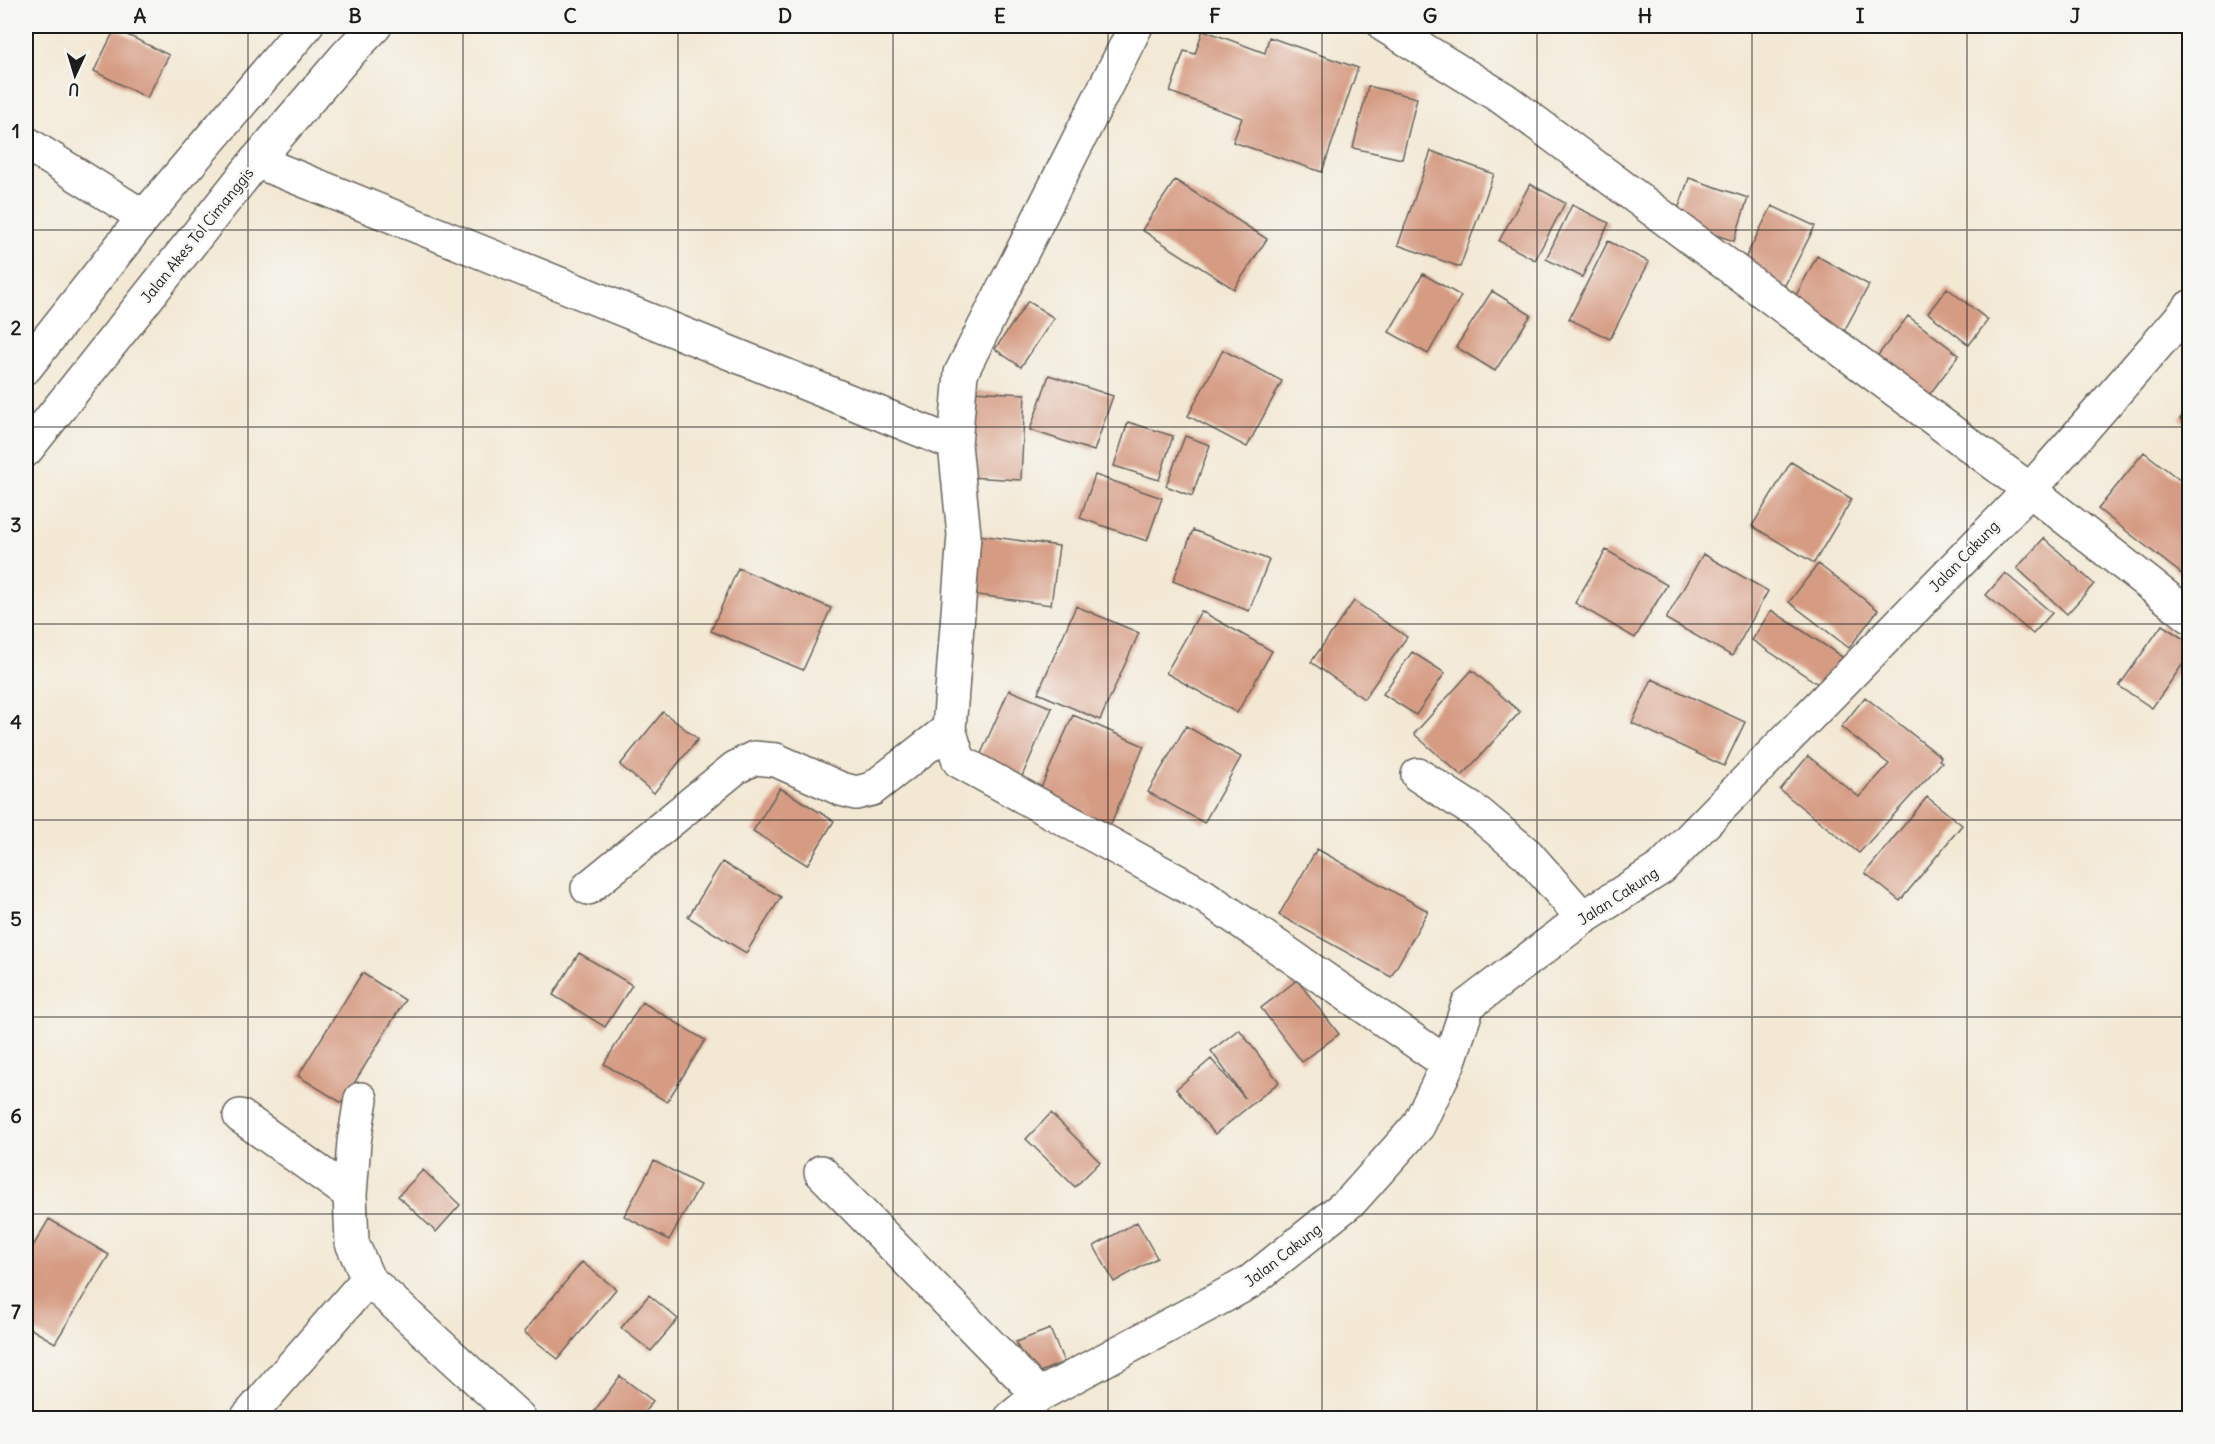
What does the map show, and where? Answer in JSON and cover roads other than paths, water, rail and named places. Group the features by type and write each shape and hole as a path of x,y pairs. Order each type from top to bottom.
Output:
{"street":[{"path":"26,367 144,217 306,26 346,56"},
{"name":"Jalan Akes Tol Cimanggis","path":"26,450 256,161 346,56 375,26"},
{"path":"1136,26 961,373 955,444 964,536 949,729 959,761 1204,896 1449,1064"},
{"path":"1385,26 1504,99 2030,490 2190,616"},
{"path":"26,143 144,217"},
{"path":"256,161 955,444"},
{"name":"Jalan Cakung","path":"1011,1419 1039,1395 1250,1282 1352,1200 1418,1125 1449,1064 1468,1005 1582,918 1661,868 2030,490 2190,307"},
{"path":"588,888 735,768 754,758 777,760 841,789 856,793 872,789 949,729"},
{"path":"1418,775 1479,814 1528,855 1582,918"},
{"path":"361,1099 354,1142 350,1194 352,1243 368,1279 519,1419"},
{"path":"240,1116 350,1194"},
{"path":"821,1172 1039,1395"},
{"path":"247,1419 368,1279"}]}
